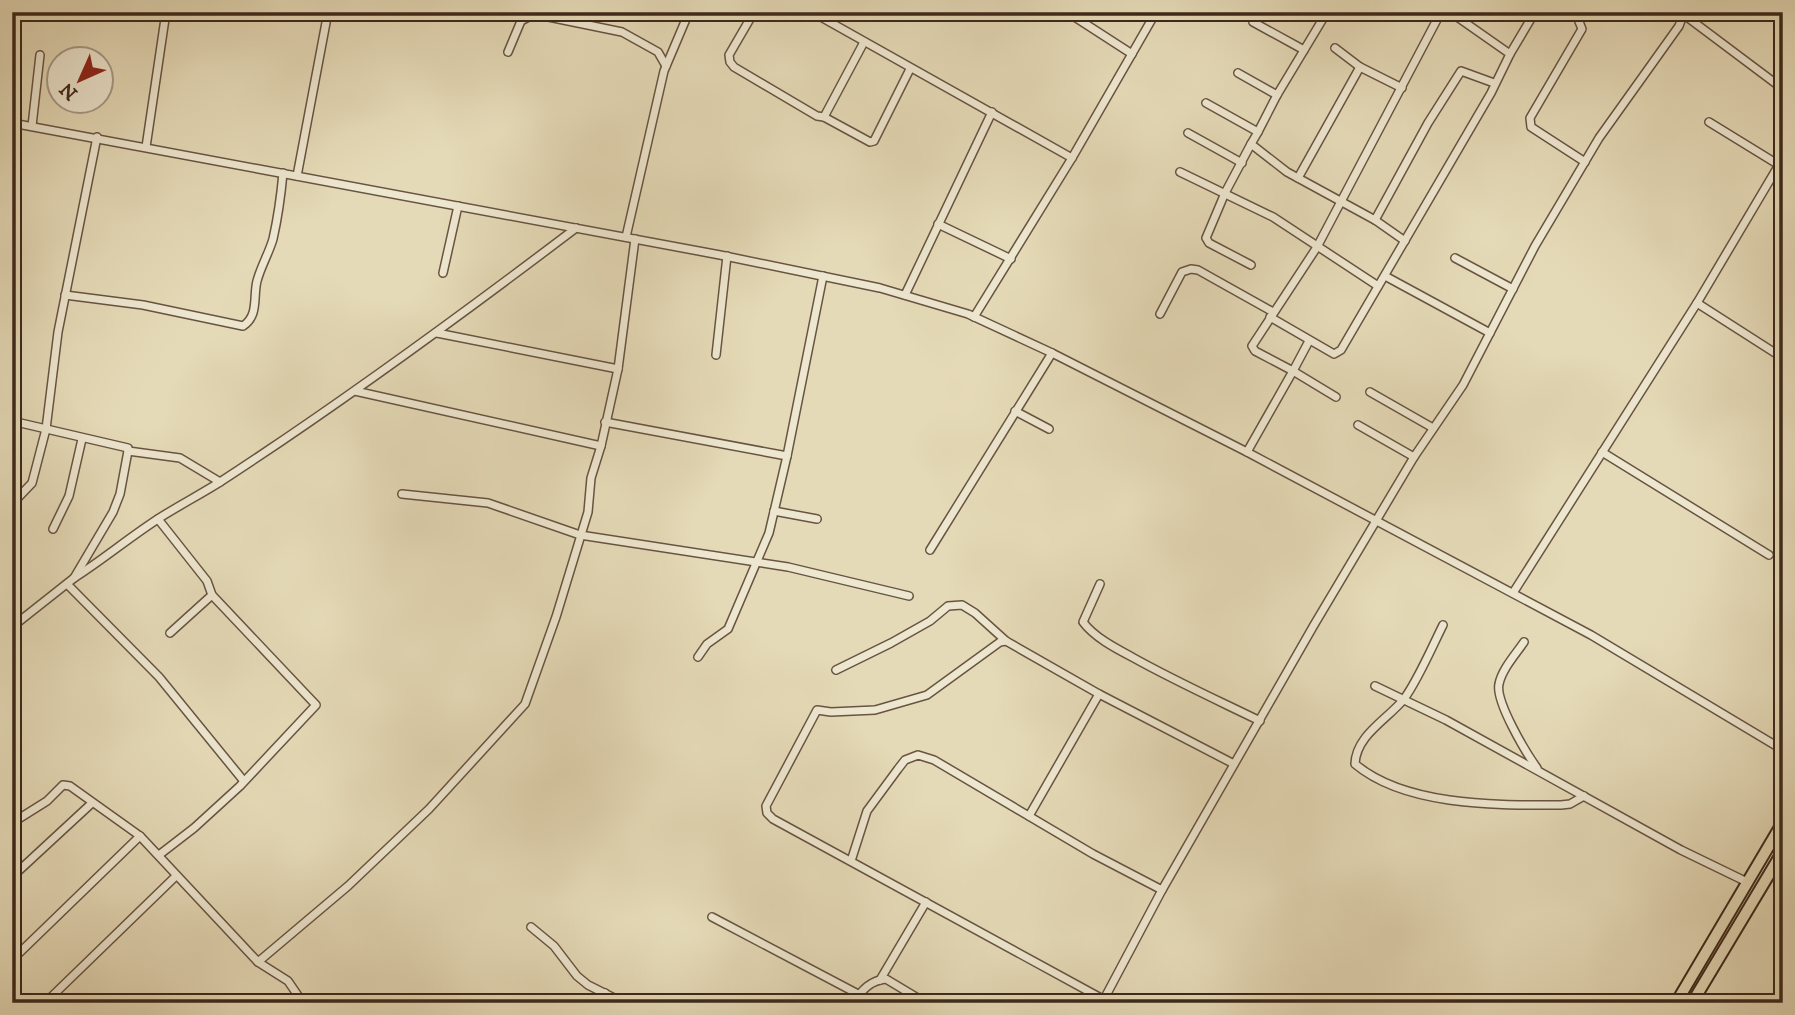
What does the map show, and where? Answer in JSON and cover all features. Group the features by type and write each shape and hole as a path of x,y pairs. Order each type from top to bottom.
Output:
{"main road":[{"path":"1676,1003 1783,822"},
{"path":"1692,1003 1783,850"}],"street":[{"path":"146,147 166,12"},
{"path":"297,176 328,12"},
{"path":"625,237 666,66 689,12"},
{"path":"754,12 729,55 734,67 817,116 824,117 870,142 874,141 911,69"},
{"path":"812,12 1073,158"},
{"path":"1067,12 1132,54"},
{"path":"974,317 1073,158 1156,12"},
{"path":"1336,397 1252,346 1317,247 1441,12"},
{"path":"1450,12 1510,54"},
{"path":"1160,314 1182,272 1198,270 1309,341 1334,354 1339,353 1535,12"},
{"path":"1568,12 1578,19 1582,29 1530,118 1530,123 1531,128 1585,162"},
{"path":"1251,265 1209,243 1206,238 1225,193 1323,13"},
{"path":"508,52 521,21 534,14 622,32 658,51 666,66"},
{"path":"1006,641 1000,642 927,695 875,710 817,710 766,810 773,819 1105,1001 1162,890 1314,625 1378,522 1414,457 1463,384 1535,246 1599,138 1679,26 1682,14 1783,89"},
{"path":"1253,22 1304,50"},
{"path":"824,117 864,42"},
{"path":"1335,48 1360,67 1402,88"},
{"path":"32,126 40,55"},
{"path":"1298,178 1360,67"},
{"path":"1375,220 1461,71 1494,83"},
{"path":"1238,73 1277,95"},
{"path":"1206,103 1258,132"},
{"path":"905,295 992,112"},
{"path":"1513,593 1697,303 1781,161 1709,122"},
{"path":"12,123 727,256 905,295 974,317 1052,353 1247,452 1513,593 1591,635 1783,750"},
{"path":"1188,133 1242,163"},
{"path":"12,505 32,483 47,429 65,295 97,137"},
{"path":"1251,144 1298,178 1375,220 1405,241"},
{"path":"1180,172 1273,217 1378,286"},
{"path":"65,295 142,306 243,326 250,322 254,313 257,282 272,241 279,210 283,173"},
{"path":"443,273 457,206"},
{"path":"938,224 1011,259"},
{"path":"12,627 158,519 220,482 437,333 576,228"},
{"path":"258,962 348,886 429,810 525,704 556,617 588,512 591,478 618,369 635,239"},
{"path":"716,355 727,256"},
{"path":"1455,257 1513,289"},
{"path":"698,657 707,643 728,629 769,533 823,276"},
{"path":"1385,276 1490,333"},
{"path":"1697,303 1783,358"},
{"path":"437,333 618,369"},
{"path":"1247,452 1309,341"},
{"path":"930,550 1052,353"},
{"path":"355,391 601,446"},
{"path":"1370,392 1433,428"},
{"path":"1015,411 1049,429"},
{"path":"12,421 128,448 128,451 180,458 220,482"},
{"path":"605,422 787,456"},
{"path":"1358,425 1414,457"},
{"path":"53,529 69,496 82,439"},
{"path":"71,582 113,512 120,494 128,451"},
{"path":"1602,452 1769,555"},
{"path":"402,494 488,503 580,535 757,562 863,583 909,597"},
{"path":"774,511 817,519"},
{"path":"158,519 207,581 212,595 316,705 194,828 159,855"},
{"path":"71,582 159,677 243,780"},
{"path":"1100,584 1084,614 1083,622 1087,628 1152,668 1260,721"},
{"path":"170,633 212,595"},
{"path":"836,670 930,621 948,606 962,605 1006,641 1099,694 1234,764"},
{"path":"1443,625 1404,698 1372,729 1359,751 1356,764 1389,784 1439,797 1491,803 1561,805 1570,804 1584,796"},
{"path":"1524,642 1502,675 1498,691 1521,747 1539,771"},
{"path":"1375,686 1404,698 1681,850 1747,882"},
{"path":"1028,816 1099,694"},
{"path":"851,861 867,811 905,760 918,755 934,760 1093,854 1162,890"},
{"path":"12,823 47,801 63,785 70,786 140,836 258,962 288,981 303,1003"},
{"path":"12,877 92,803"},
{"path":"12,960 140,836"},
{"path":"45,1003 176,876"},
{"path":"880,980 926,902"},
{"path":"712,917 858,994"},
{"path":"531,927 554,946 577,976 588,985 624,1003"},
{"path":"855,1003 858,994 886,979 926,1003"},
{"path":"595,1003 606,993"}]}
